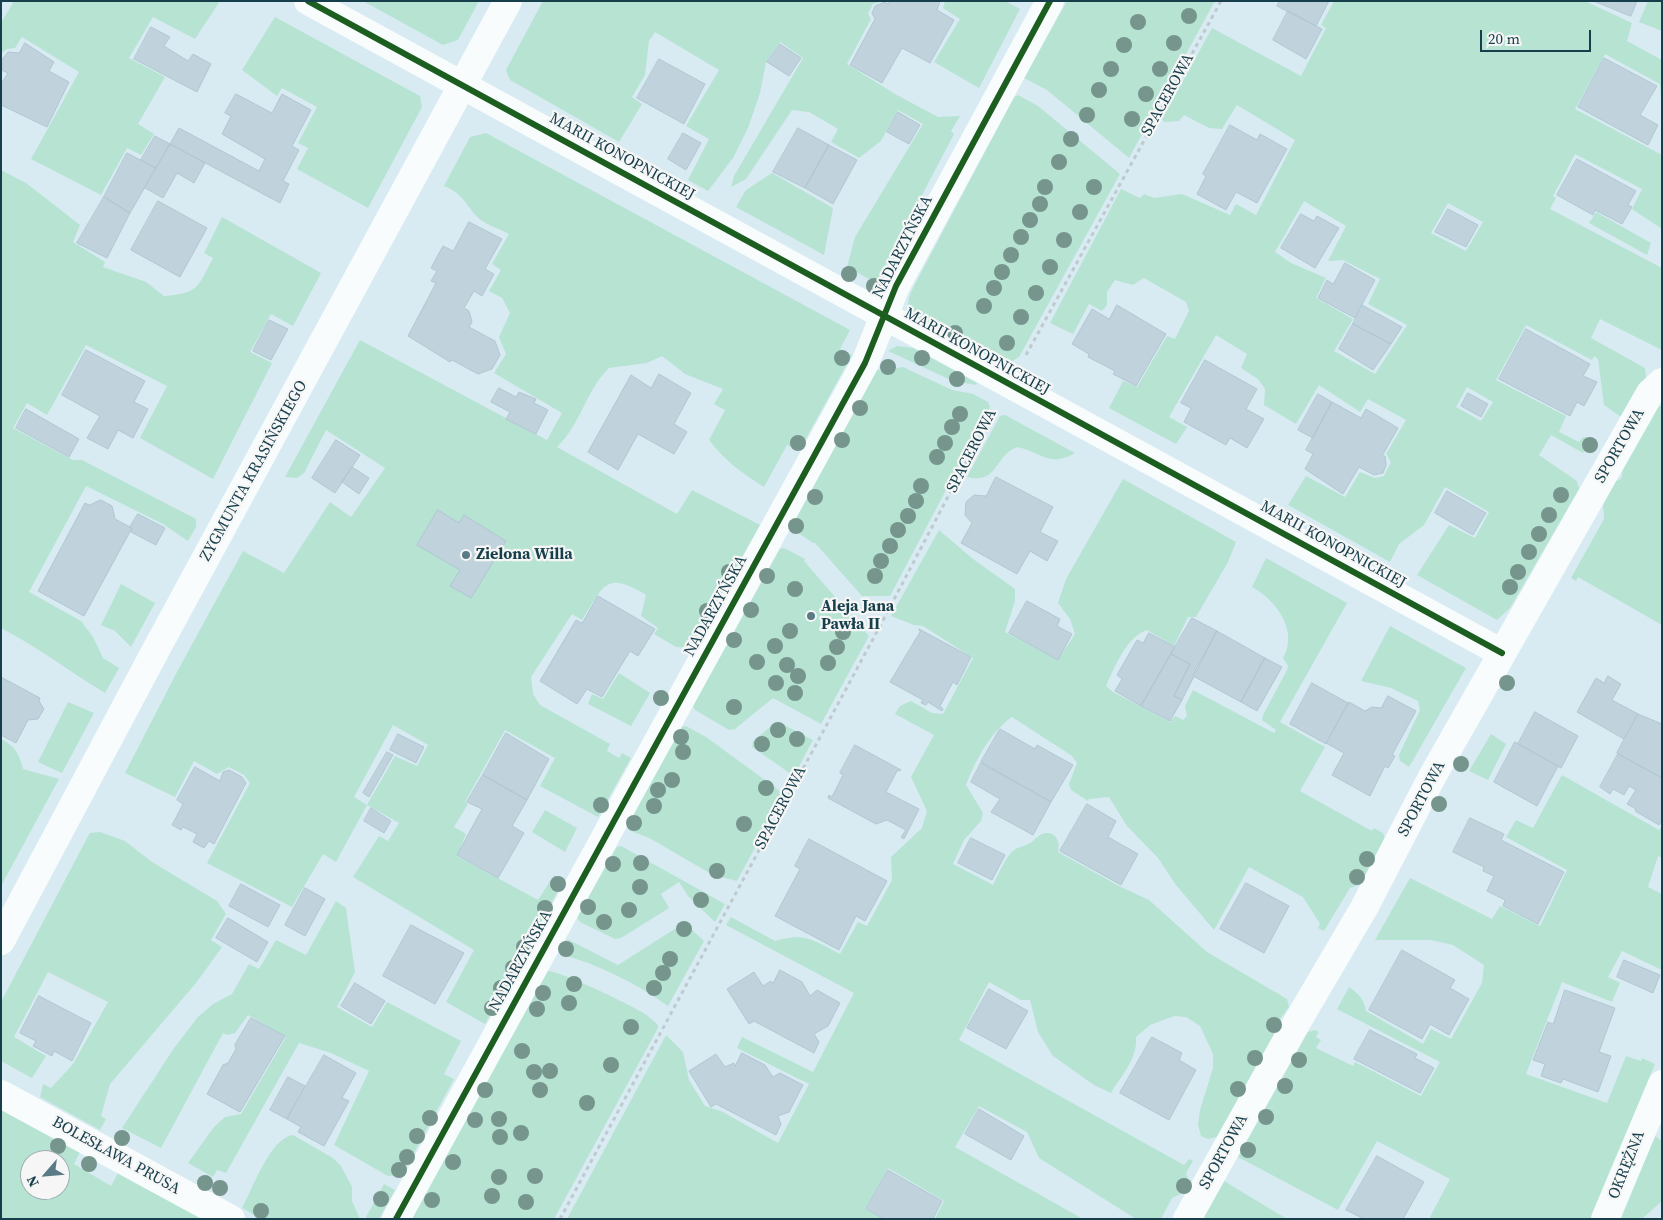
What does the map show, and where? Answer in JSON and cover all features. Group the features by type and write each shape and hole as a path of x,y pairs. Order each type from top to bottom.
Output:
{"street":[{"name":"MARII KONOPNICKIEJ","path":"308,1 884,317 1502,652"},
{"name":"ZYGMUNTA KRASIŃSKIEGO","path":"1,941 158,646 508,1"},
{"name":"NADARZYŃSKA","path":"396,1219 865,363 896,286 1050,1"},
{"name":"SPORTOWA","path":"1187,1219 1293,1029 1364,908 1432,777 1502,652 1650,393 1662,382"},
{"name":"OKRĘŻNA","path":"1605,1219 1662,1084"},
{"name":"BOLESŁAWA PRUSA","path":"1,1094 231,1219"}],"green space":[{"path":"14,1 220,1 195,39 153,17 129,58 165,77 138,124 154,134 141,155 127,148 101,195 31,159 79,72 22,37 15,48 7,49 1,53 1,23"},
{"path":"363,1 479,1 458,40 443,45"},
{"path":"543,1 883,1 873,4 868,14 871,19 847,64 895,94 938,117 960,116 951,131 954,134 876,283 847,267 855,237 923,124 898,110 881,141 859,158 831,142 838,129 809,112 792,110 746,179 731,187 734,176 803,58 780,42 766,62 760,93 748,128 733,158 708,191 688,180 709,139 686,126 719,70 655,32 649,41 645,75 632,97 642,104 619,142 510,80 506,70"},
{"path":"945,1 1005,1 1020,9 979,88 934,62 960,19 943,8"},
{"path":"1067,1 1215,1 1129,158 1047,90 1024,78"},
{"path":"1334,1 1585,1 1632,23 1627,41 1662,60 1662,119 1660,84 1605,54 1575,109 1662,155 1662,229 1632,209 1642,189 1575,154 1553,196 1556,198 1550,209 1662,268 1662,350 1600,319 1591,338 1645,368 1646,378 1621,417 1604,405 1598,359 1594,356 1592,360 1526,325 1496,380 1566,416 1559,432 1579,442 1583,437 1592,438 1583,453 1551,435 1539,455 1577,481 1579,489 1510,608 1497,620 1417,575 1449,525 1475,538 1489,512 1445,487 1424,525 1399,544 1390,562 1288,505 1306,476 1345,497 1360,472 1375,478 1384,476 1391,462 1386,454 1406,420 1368,399 1360,412 1319,385 1296,424 1264,405 1265,389 1258,379 1241,368 1247,354 1216,335 1169,417 1187,427 1176,444 1109,408 1123,381 1137,387 1167,336 1175,339 1189,311 1186,302 1144,278 1133,285 1115,280 1107,292 1107,305 1102,311 1089,304 1073,334 1050,323 1121,189 1140,198 1144,194 1154,198 1182,194 1230,215 1236,204 1256,215 1295,140 1237,105 1222,129 1209,128 1184,115 1179,121 1164,122 1162,119 1212,28 1301,76 1326,28 1321,25","holes":["1304,201 1346,226 1328,261 1343,260 1380,279 1368,304 1407,325 1375,374 1334,351 1353,319 1316,298 1326,278 1291,263 1275,252","1448,203 1483,222 1466,251 1431,233","1467,387 1493,402 1481,421 1456,407"]},
{"path":"1648,1 1662,1 1662,31 1639,22"},
{"path":"275,17 420,96 422,107 368,208 297,169 308,148 298,143 317,107 282,88 277,96 242,70"},
{"path":"1018,95 1038,106 1120,174 1019,357 1004,366 916,317 912,314 908,303 914,286 1014,97"},
{"path":"486,133 850,330 840,349 852,355 799,451 787,445 764,487 734,466 709,440 725,410 714,404 723,389 685,374 662,356 647,363 609,368 595,386 572,428 557,447 677,514 692,490 760,525 691,648 676,647 654,634 658,628 641,616 646,595 622,584 614,583 607,585 601,591 582,620 572,614 531,677 533,694 540,705 610,744 607,751 619,758 622,753 631,758 598,817 540,786 555,758 505,730 465,802 468,804 454,827 466,834 457,856 538,900 554,875 564,880 485,1024 446,1002 474,950 353,877 379,836 388,841 399,823 367,805 336,862 323,854 292,907 207,863 250,783 244,775 229,767 217,774 194,761 175,797 125,773 178,670 243,551 284,573 330,502 351,517 385,468 326,430 304,473 297,478 285,477 360,340 547,440 562,413 494,373 506,354 499,337 510,313 502,298 489,291 501,270 492,264 509,234 481,220 457,193 444,186 470,137","holes":["393,725 428,745 417,766 395,756 367,805 354,797"]},
{"path":"1,170 26,183 80,225 73,242 105,262 103,267 146,282 164,296 191,291 200,282 213,258 204,253 222,217 321,273 293,326 271,314 250,352 272,363 213,479 140,438 167,386 86,345 47,415 27,403 13,428 73,460 82,460 196,519 196,527 188,541 163,524 86,486 29,592 81,621 93,637 103,658 119,668 105,693 28,643 1,628"},
{"path":"772,173 833,208 824,255 736,207 746,190"},
{"path":"1596,212 1651,243 1647,255 1589,223"},
{"path":"897,346 913,348 977,383 976,385 953,381 888,351"},
{"path":"903,367 952,390 973,394 988,402 990,407 890,596 862,596 815,543 791,528 877,369 890,375 897,368"},
{"path":"1659,406 1662,407 1662,625 1578,577 1576,581 1571,578 1604,519 1603,505 1616,481 1621,479 1623,470"},
{"path":"1005,415 1075,453 1066,457 1052,459 1017,447 1010,451 985,477 967,477 1000,416"},
{"path":"1123,479 1236,542 1228,562 1196,617 1188,617 1174,646 1147,630 1140,633 1127,646 1106,686 1113,692 1170,722 1175,716 1183,720 1187,716 1185,706 1193,690 1274,733 1276,730 1262,720 1287,670 1288,666 1283,658 1287,648 1288,637 1287,627 1277,608 1252,587 1266,558 1347,603 1280,722 1325,747 1300,791 1372,831 1374,828 1383,833 1386,841 1363,883 1350,888 1324,931 1318,928 1320,924 1303,897 1249,867 1214,930 1176,885 1158,858 1127,826 1109,797 1089,799 1088,801 1071,790 1069,784 1077,763 1072,756 1012,717 997,730 979,757 966,785 983,813 981,821 964,840 953,864 993,885 1012,852 1030,843 1042,834 1050,833 1058,841 1058,852 1119,886 1149,900 1207,952 1287,999 1289,1007 1277,1023 1277,1029 1217,1137 1208,1139 1201,1136 1198,1125 1200,1110 1213,1068 1213,1054 1200,1026 1186,1017 1174,1016 1150,1025 1136,1037 1132,1059 1111,1093 1094,1085 1053,1056 1038,1032 1030,1000 1021,1000 989,982 959,1040 1184,1165 1189,1159 1193,1161 1186,1173 1190,1185 1187,1191 1172,1198 1161,1219 1136,1219 1039,1158 1027,1132 979,1106 955,1147 1083,1219 935,1219 944,1201 888,1168 865,1209 883,1219 567,1219 666,1035 683,1052 689,1080 705,1106 721,1111 778,1143 809,1084 737,1048 742,1037 813,1072 854,993 726,925 731,917 775,941 802,937 816,941 840,954 858,922 867,926 892,880 891,857 922,828 927,811 911,777 934,735 895,714 900,706 911,701 932,713 943,714 973,658 923,626 914,625 891,616 939,530 973,559 1015,589 1015,601 1005,632 1058,660 1075,634 1070,619 1058,603 1066,579"},
{"path":"784,548 805,559 804,561 869,636 821,724 773,698 735,729 729,730 695,710 693,706 780,549"},
{"path":"121,584 155,603 131,647 115,631 101,625"},
{"path":"1390,626 1466,668 1409,767 1400,761 1399,755 1420,710 1418,701 1391,688 1361,681"},
{"path":"619,673 650,693 631,726 588,704 592,694 603,699"},
{"path":"68,702 94,713 62,773 38,762"},
{"path":"775,723 780,723 813,740 794,776 752,747 753,741"},
{"path":"686,726 706,737 784,794 737,881 713,875 651,839 629,830 627,826 682,727"},
{"path":"1491,734 1506,744 1488,780 1469,771"},
{"path":"1,739 16,751 23,769 59,779 1,886"},
{"path":"1562,775 1659,830 1662,826 1662,858 1658,856 1648,887 1662,894 1662,970 1622,951 1608,977 1620,983 1612,1002 1562,982 1526,1074 1607,1103 1626,1056 1641,1061 1642,1058 1655,1064 1591,1219 1429,1219 1450,1179 1377,1141 1338,1210 1238,1157 1308,1032 1315,1030 1319,1032 1316,1037 1321,1040 1316,1048 1353,1066 1355,1062 1421,1096 1440,1062 1337,1009 1349,987 1360,997 1366,1011 1423,1044 1431,1029 1451,1039 1482,983 1484,965 1453,945 1431,940 1375,940 1410,878 1492,919 1500,906 1540,926 1567,870 1506,837 1516,820 1533,828"},
{"path":"545,810 577,828 565,852 532,832"},
{"path":"100,832 125,841 152,862 217,901 226,914 211,940 222,947 196,983 110,1084 101,1116 106,1119 100,1130 40,1097 43,1084 51,1088 73,1064 108,1002 48,972 14,1037 46,1056 32,1078 1,1061 1,1002 90,833"},
{"path":"621,846 725,904 715,922 688,896 679,882 661,894 669,908 621,938 615,939 580,922 577,917 617,847"},
{"path":"336,901 346,908 355,972 337,1007 372,1027 387,1002 461,1041 444,1074 454,1079 402,1175 388,1176 334,1145 369,1071 331,1053 299,1043 226,1173 217,1170 213,1177 188,1163 214,1127 225,1117 241,1114 286,1037 248,1015 235,1033 227,1035 223,1033 161,1148 122,1128 174,1048 198,1017 213,1004 232,994 249,964 259,969 276,940 306,955"},
{"path":"681,925 688,926 704,941 668,1006 630,982 588,963 560,954 559,950 564,941 569,940 618,965"},
{"path":"547,971 579,981 609,995 642,1012 658,1025 658,1028 554,1219 412,1219"},
{"path":"1,1109 80,1152 74,1164 111,1186 118,1173 203,1219 1,1219"},
{"path":"293,1135 333,1158 341,1166 352,1187 352,1201 360,1219 262,1219 242,1208 270,1154 285,1138"},
{"path":"1655,1136 1662,1141 1662,1201 1642,1219 1621,1219"},
{"path":"1224,1181 1287,1219 1203,1219"},
{"path":"384,1184 395,1190 379,1219 365,1219"}],"building":[{"path":"890,1 940,1 937,10 954,20 930,63 902,48 882,83 850,65 875,19 872,13 875,6 885,2 888,4"},
{"path":"1280,1 1329,1 1316,26 1277,6"},
{"path":"1594,1 1637,1 1631,16"},
{"path":"1288,11 1322,29 1306,59 1273,40"},
{"path":"151,27 170,37 164,46 188,61 193,54 211,64 197,92 134,59"},
{"path":"25,43 54,62 49,71 69,82 47,127 1,105 1,84 8,73 1,70 1,61 8,52 19,53"},
{"path":"780,44 801,58 789,76 767,62"},
{"path":"1604,58 1657,86 1640,115 1658,125 1648,145 1578,107"},
{"path":"659,59 705,84 684,124 637,98"},
{"path":"236,94 272,113 282,94 311,110 292,146 299,150 283,181 289,184 280,203 170,144 179,128 259,171 265,159 222,134 231,116 225,113"},
{"path":"898,112 920,125 909,144 887,132"},
{"path":"1230,125 1257,140 1260,134 1287,149 1257,203 1236,192 1226,210 1197,194 1206,176 1203,174"},
{"path":"798,128 829,145 805,188 773,172"},
{"path":"683,133 701,143 686,170 668,159"},
{"path":"155,136 170,144 156,168 141,160"},
{"path":"170,144 205,163 194,183 177,173 163,198 145,188"},
{"path":"829,145 857,160 833,204 805,188"},
{"path":"127,153 156,168 130,213 104,197"},
{"path":"1577,159 1636,191 1628,205 1632,207 1622,224 1595,210 1593,215 1557,195"},
{"path":"104,197 130,213 107,258 77,243"},
{"path":"158,201 207,228 180,277 131,250"},
{"path":"1448,209 1478,225 1466,247 1435,232"},
{"path":"1301,214 1314,221 1317,216 1339,228 1315,268 1281,248"},
{"path":"469,222 502,239 485,269 494,274 482,296 474,291 464,308 469,311 472,322 469,327 495,341 500,355 492,369 478,374 452,360 450,362 408,336 436,283 431,281 437,271 431,268 443,246 453,251"},
{"path":"1345,263 1375,280 1355,318 1318,298 1327,280 1333,284"},
{"path":"1117,305 1166,334 1136,386 1113,374 1115,371 1088,357 1089,354 1072,344 1092,309 1109,319"},
{"path":"1362,305 1402,327 1391,344 1353,324"},
{"path":"269,320 288,329 271,360 253,351"},
{"path":"1353,324 1391,344 1373,370 1339,349"},
{"path":"1526,329 1590,364 1583,376 1597,382 1584,406 1577,402 1570,416 1499,379"},
{"path":"86,350 145,381 134,402 148,409 133,438 118,430 108,449 87,438 100,416 62,395"},
{"path":"1205,360 1257,389 1246,409 1264,419 1247,448 1230,438 1226,445 1184,422 1191,408 1181,403"},
{"path":"659,374 691,393 674,424 687,432 674,454 638,434 618,470 588,452 631,375 651,388"},
{"path":"499,388 516,397 519,392 536,399 534,403 548,410 536,434 506,419 510,412 491,402"},
{"path":"1468,393 1488,404 1481,417 1461,406"},
{"path":"1318,394 1332,402 1313,438 1298,430"},
{"path":"1332,402 1361,418 1366,409 1398,428 1382,456 1385,456 1386,465 1383,473 1374,475 1359,467 1343,494 1305,469 1313,454 1306,450"},
{"path":"26,409 79,439 69,457 16,428"},
{"path":"336,440 360,455 335,493 312,478"},
{"path":"352,467 369,478 359,494 342,482"},
{"path":"996,477 1053,507 1040,532 1058,541 1047,561 1030,551 1017,574 961,543 972,523 965,515 966,502 974,495 986,496"},
{"path":"1447,491 1486,513 1473,535 1435,513"},
{"path":"101,500 112,506 115,519 132,528 84,616 38,591 85,503 89,505"},
{"name":"Zielona Willa","path":"438,510 459,523 464,515 506,541 471,598 450,586 460,570 417,545"},
{"path":"138,514 165,528 156,545 131,532 132,528 130,527"},
{"path":"598,596 655,629 638,656 630,651 602,697 587,689 577,704 540,681 576,620 582,623"},
{"path":"1027,601 1060,619 1057,626 1072,634 1058,660 1009,633"},
{"path":"1192,618 1217,631 1182,700 1174,696 1190,664 1171,654"},
{"path":"919,629 971,657 957,685 953,682 940,706 943,709 942,711 928,702 926,705 921,703 923,700 890,682 920,632"},
{"path":"1217,631 1265,658 1241,702 1193,676"},
{"path":"1149,633 1175,647 1141,706 1115,691 1122,679 1117,675 1137,640 1143,643"},
{"path":"1171,654 1190,664 1174,696 1182,700 1170,721 1141,706"},
{"path":"1265,658 1282,667 1257,711 1241,702"},
{"path":"1608,676 1621,684 1612,700 1638,714 1624,739 1577,712 1596,678 1604,683"},
{"path":"1,677 40,698 39,701 44,709 38,719 28,720 16,743 1,735"},
{"path":"1312,683 1348,703 1326,744 1290,724"},
{"path":"1388,696 1416,711 1392,755 1395,756 1388,768 1385,766 1370,796 1332,775 1344,753 1326,743 1349,702 1365,711 1372,707 1381,708"},
{"path":"1535,712 1578,736 1561,768 1518,744"},
{"path":"1638,714 1662,724 1662,778 1617,753"},
{"path":"1000,729 1035,749 1037,745 1073,765 1051,802 981,762"},
{"path":"506,733 549,759 527,800 483,775"},
{"path":"398,734 424,747 416,763 390,750"},
{"path":"1515,742 1558,766 1537,806 1494,782"},
{"path":"855,745 901,770 897,771 886,792 919,809 904,839 901,837 906,830 887,820 876,824 828,798 829,795 832,797 843,775 840,773"},
{"path":"387,752 393,755 369,797 363,793"},
{"path":"1618,754 1662,778 1662,820 1659,825 1627,804 1636,790 1629,786 1624,795 1613,789 1610,794 1600,787"},
{"path":"981,763 1051,802 1033,835 991,812 1000,799 971,782"},
{"path":"195,767 220,781 223,772 229,770 242,777 246,783 214,844 209,841 204,848 193,842 197,834 183,827 181,830 172,825 183,804 177,800"},
{"path":"483,775 527,800 512,826 524,833 498,878 457,855 482,809 467,802"},
{"path":"1087,804 1116,821 1108,837 1138,854 1121,885 1060,851"},
{"path":"371,808 391,821 384,833 364,821"},
{"path":"1470,818 1504,834 1501,840 1564,872 1538,924 1503,906 1505,900 1487,891 1494,876 1483,871 1484,867 1453,852"},
{"path":"971,838 1005,855 992,880 958,863"},
{"path":"809,839 887,881 865,921 856,916 839,950 775,916 800,869 795,866"},
{"path":"1246,883 1289,906 1264,953 1220,929"},
{"path":"241,884 280,905 268,927 229,906"},
{"path":"305,888 325,899 305,936 285,925"},
{"path":"228,918 268,942 257,962 216,938"},
{"path":"411,925 464,953 435,1004 383,976"},
{"path":"1402,950 1455,980 1450,988 1469,999 1449,1035 1430,1024 1422,1039 1369,1010"},
{"path":"1624,960 1660,975 1653,993 1617,977"},
{"path":"780,970 802,982 810,996 817,990 840,1003 828,1026 814,1034 819,1042 814,1053 754,1021 749,1024 727,989 754,972 763,986 771,981 773,983"},
{"path":"355,983 385,1001 371,1024 341,1006"},
{"path":"989,989 1028,1011 1006,1049 967,1028"},
{"path":"1565,990 1615,1008 1599,1052 1611,1056 1598,1092 1563,1079 1561,1083 1541,1076 1545,1064 1533,1060 1548,1022 1553,1024"},
{"path":"39,996 91,1023 72,1061 54,1051 52,1056 33,1046 36,1041 20,1033"},
{"path":"251,1018 285,1036 240,1112 207,1094 223,1065 228,1063 236,1049 235,1045"},
{"path":"1370,1030 1417,1054 1415,1058 1434,1068 1420,1093 1354,1059"},
{"path":"1152,1037 1182,1053 1179,1060 1196,1070 1169,1120 1120,1093"},
{"path":"742,1053 765,1065 773,1077 780,1073 803,1085 789,1112 778,1116 781,1124 776,1135 716,1104 711,1107 689,1071 716,1054 725,1067 734,1063 735,1066"},
{"path":"324,1055 356,1073 342,1098 349,1101 324,1146 298,1132 301,1127 287,1119"},
{"path":"288,1077 305,1086 287,1119 270,1110"},
{"path":"979,1109 1024,1136 1011,1160 965,1134"},
{"path":"1377,1156 1424,1182 1403,1219 1364,1219 1346,1210"},
{"path":"888,1170 942,1201 933,1219 884,1219 866,1209"}],"cycle path":[{"path":"308,1 1502,653"},
{"path":"396,1219 865,363 896,286 1050,1"}],"place":[{"name":"Zielona Willa","path":"466,555"},
{"name":"Aleja Jana Pawła II","path":"811,616"}]}
